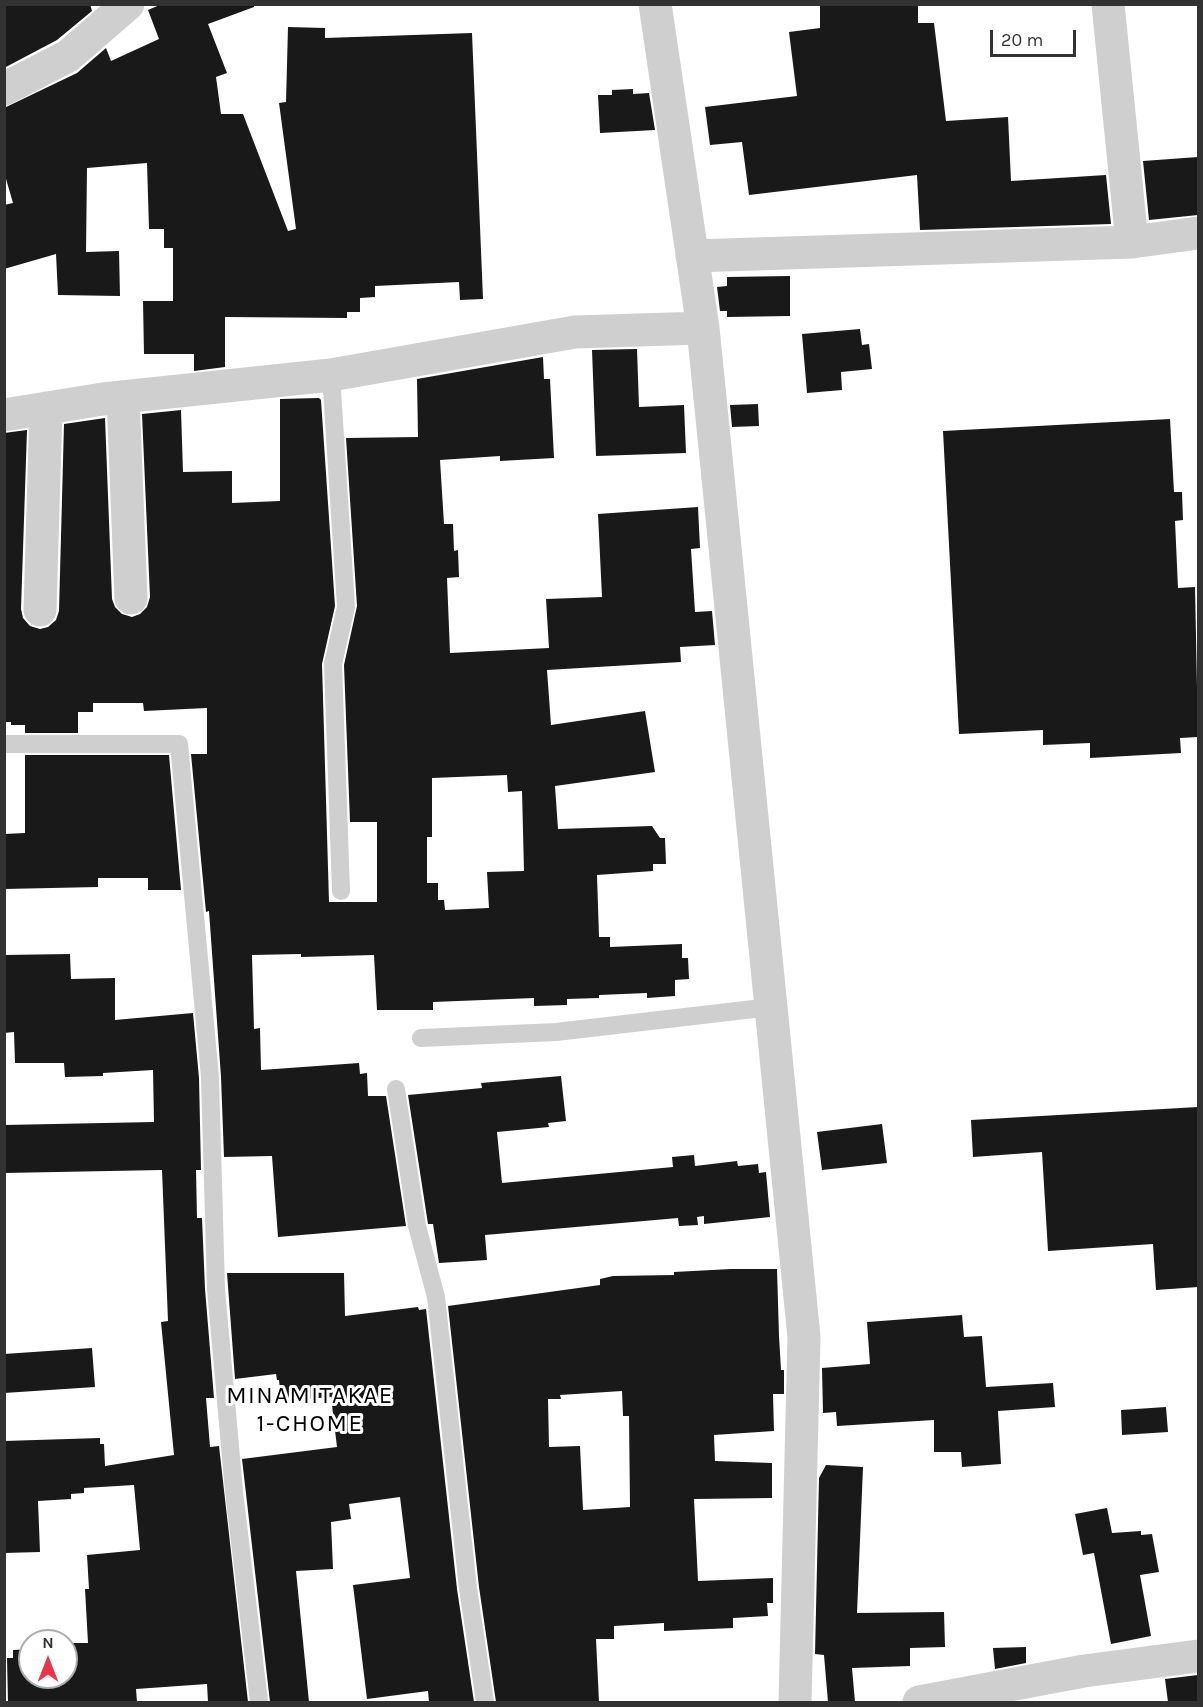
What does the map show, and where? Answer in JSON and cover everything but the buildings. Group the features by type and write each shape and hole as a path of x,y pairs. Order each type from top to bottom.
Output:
{"street":[{"path":"4,89 68,56 128,4"},
{"path":"655,4 703,328 804,1337 795,1702"},
{"path":"1108,4 1132,242"},
{"path":"692,256 1132,242 1198,233"},
{"path":"4,415 123,397 331,375 575,332 703,328"},
{"path":"123,397 131,598"},
{"path":"40,610 46,408"},
{"path":"919,1702 1084,1671 1198,1656"}],"lane":[{"path":"331,375 346,607 333,664 341,891"},
{"path":"4,744 179,744 210,1077 216,1289 234,1491 259,1702"},
{"path":"421,1038 556,1032 771,1006"},
{"path":"396,1089 417,1226 436,1297 468,1588 485,1702"}],"district":[{"name":"MINAMITAKAE 1-CHOME","path":"310,1410"}]}
